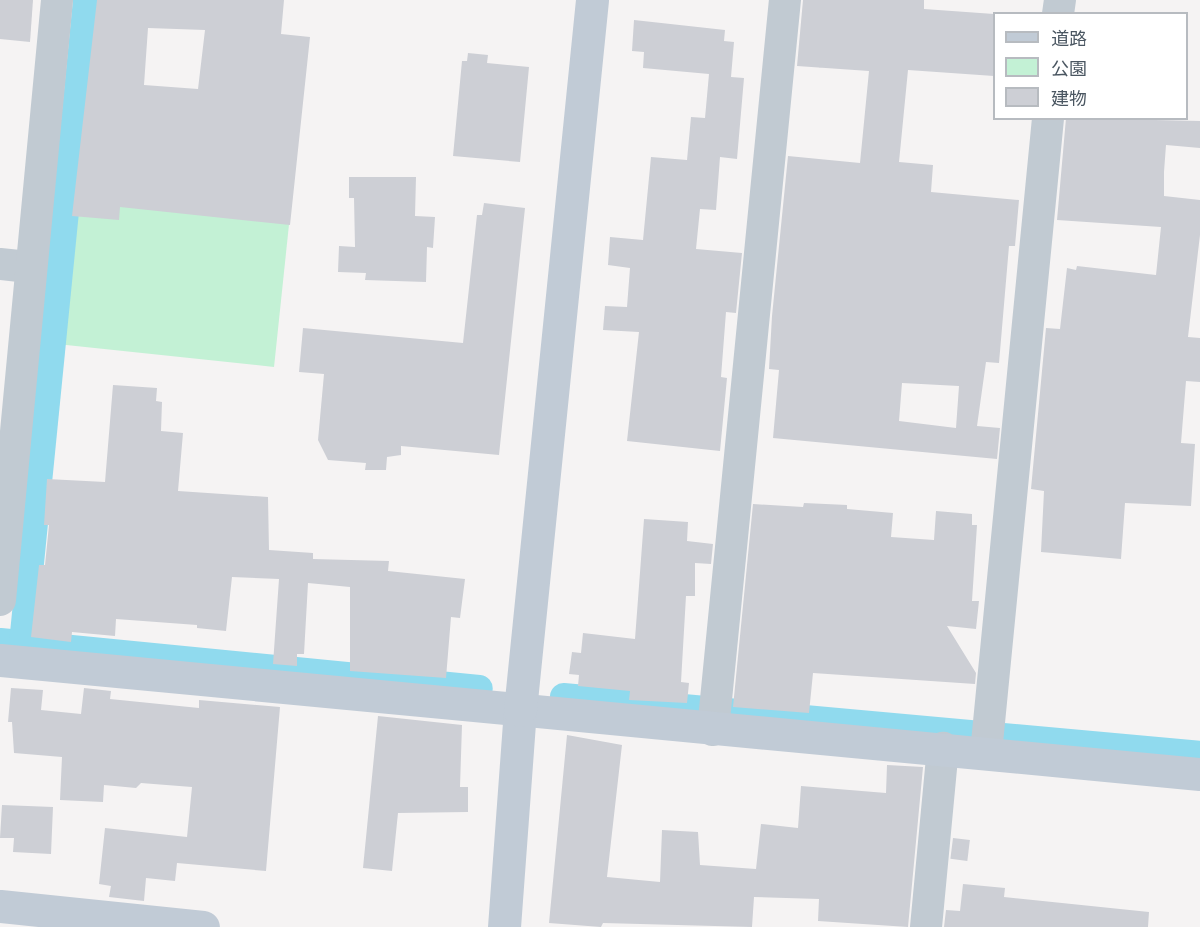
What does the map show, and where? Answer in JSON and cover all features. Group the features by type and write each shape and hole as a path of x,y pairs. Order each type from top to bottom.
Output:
{"street":[{"path":"0,600 57,0"},
{"path":"504,927 520,710 592,0"},
{"path":"713,730 785,0"},
{"path":"986,753 1048,120"},
{"path":"0,264 31,267"},
{"path":"0,660 713,730 943,748 1200,774"},
{"path":"926,927 943,748"},
{"path":"0,906 146,925 202,927"}],"green space":[{"path":"64,184 291,208 274,367 47,343"}],"building":[{"path":"0,0 33,0 30,42 0,39"},
{"path":"97,0 284,0 281,34 310,37 290,225 120,207 119,220 72,216","holes":["148,28 205,30 198,89 144,85"]},
{"path":"803,0 924,0 924,9 993,14 993,76 908,70 899,162 933,165 931,192 1019,200 1015,246 1009,246 999,363 986,362 977,426 1000,428 997,459 773,438 779,370 769,369 788,156 860,163 869,71 797,66","holes":["902,383 959,386 956,428 899,421"]},
{"path":"634,20 725,30 724,41 734,42 731,77 744,78 737,159 720,157 716,210 700,209 696,249 742,253 736,313 726,312 721,377 727,378 720,451 627,441 639,332 603,330 605,306 627,307 630,268 608,265 610,237 643,240 651,157 687,160 691,117 705,118 709,74 643,68 644,52 632,51"},
{"path":"468,53 488,55 487,63 529,67 520,162 453,156 462,61 467,61"},
{"path":"1066,120 1200,121 1200,148 1166,145 1164,172 1164,196 1200,200 1200,235 1188,337 1200,338 1200,382 1186,381 1181,443 1195,444 1191,506 1125,503 1121,559 1041,552 1044,491 1031,489 1046,328 1060,329 1067,268 1076,270 1077,266 1156,275 1161,227 1057,220"},
{"path":"349,177 416,177 415,216 435,217 433,248 427,247 426,282 365,280 366,273 338,272 339,246 355,247 354,198 349,198"},
{"path":"484,203 525,208 499,455 401,446 401,455 387,457 386,470 365,470 366,463 328,460 318,440 324,374 299,372 303,328 463,343 477,215 482,215"},
{"path":"113,385 157,388 156,401 162,402 161,431 183,433 178,491 268,497 269,550 313,553 313,559 389,561 388,571 465,579 460,618 451,617 446,678 350,671 350,587 308,583 304,654 297,654 297,666 273,664 279,579 232,577 226,631 197,628 197,625 116,619 115,636 72,632 71,642 31,637 39,565 45,565 49,525 44,525 47,479 105,482"},
{"path":"804,503 847,505 847,509 893,513 891,537 934,540 936,511 972,514 972,525 977,525 972,601 979,601 976,629 947,626 976,673 975,684 813,673 809,713 733,707 753,504 803,507"},
{"path":"644,519 688,522 687,541 713,544 711,564 695,563 695,596 686,596 681,682 689,683 687,703 629,700 630,691 578,686 579,675 569,674 572,652 581,653 583,633 635,639"},
{"path":"11,688 43,690 41,710 81,714 84,688 111,691 110,699 199,708 199,700 280,707 266,871 177,863 175,881 146,878 144,901 109,897 111,886 99,884 105,828 187,837 192,787 141,783 136,788 104,785 103,802 60,800 62,757 14,753 12,722 8,722"},
{"path":"378,716 462,725 460,787 468,787 468,812 398,813 392,871 363,868"},
{"path":"567,735 622,745 607,877 660,882 662,830 698,832 700,865 756,869 761,824 798,828 801,786 886,793 887,765 923,767 908,927 818,921 819,899 754,897 752,927 603,923 601,927 549,923"},
{"path":"2,805 53,807 51,854 13,852 14,838 0,838"},
{"path":"953,838 970,840 967,861 950,859"},
{"path":"963,884 1005,888 1004,897 1149,912 1148,927 944,927 946,910 960,911"}],"waterway":[{"path":"22,643 86,0"},
{"path":"0,641 479,688"},
{"path":"563,696 1200,754"}]}
